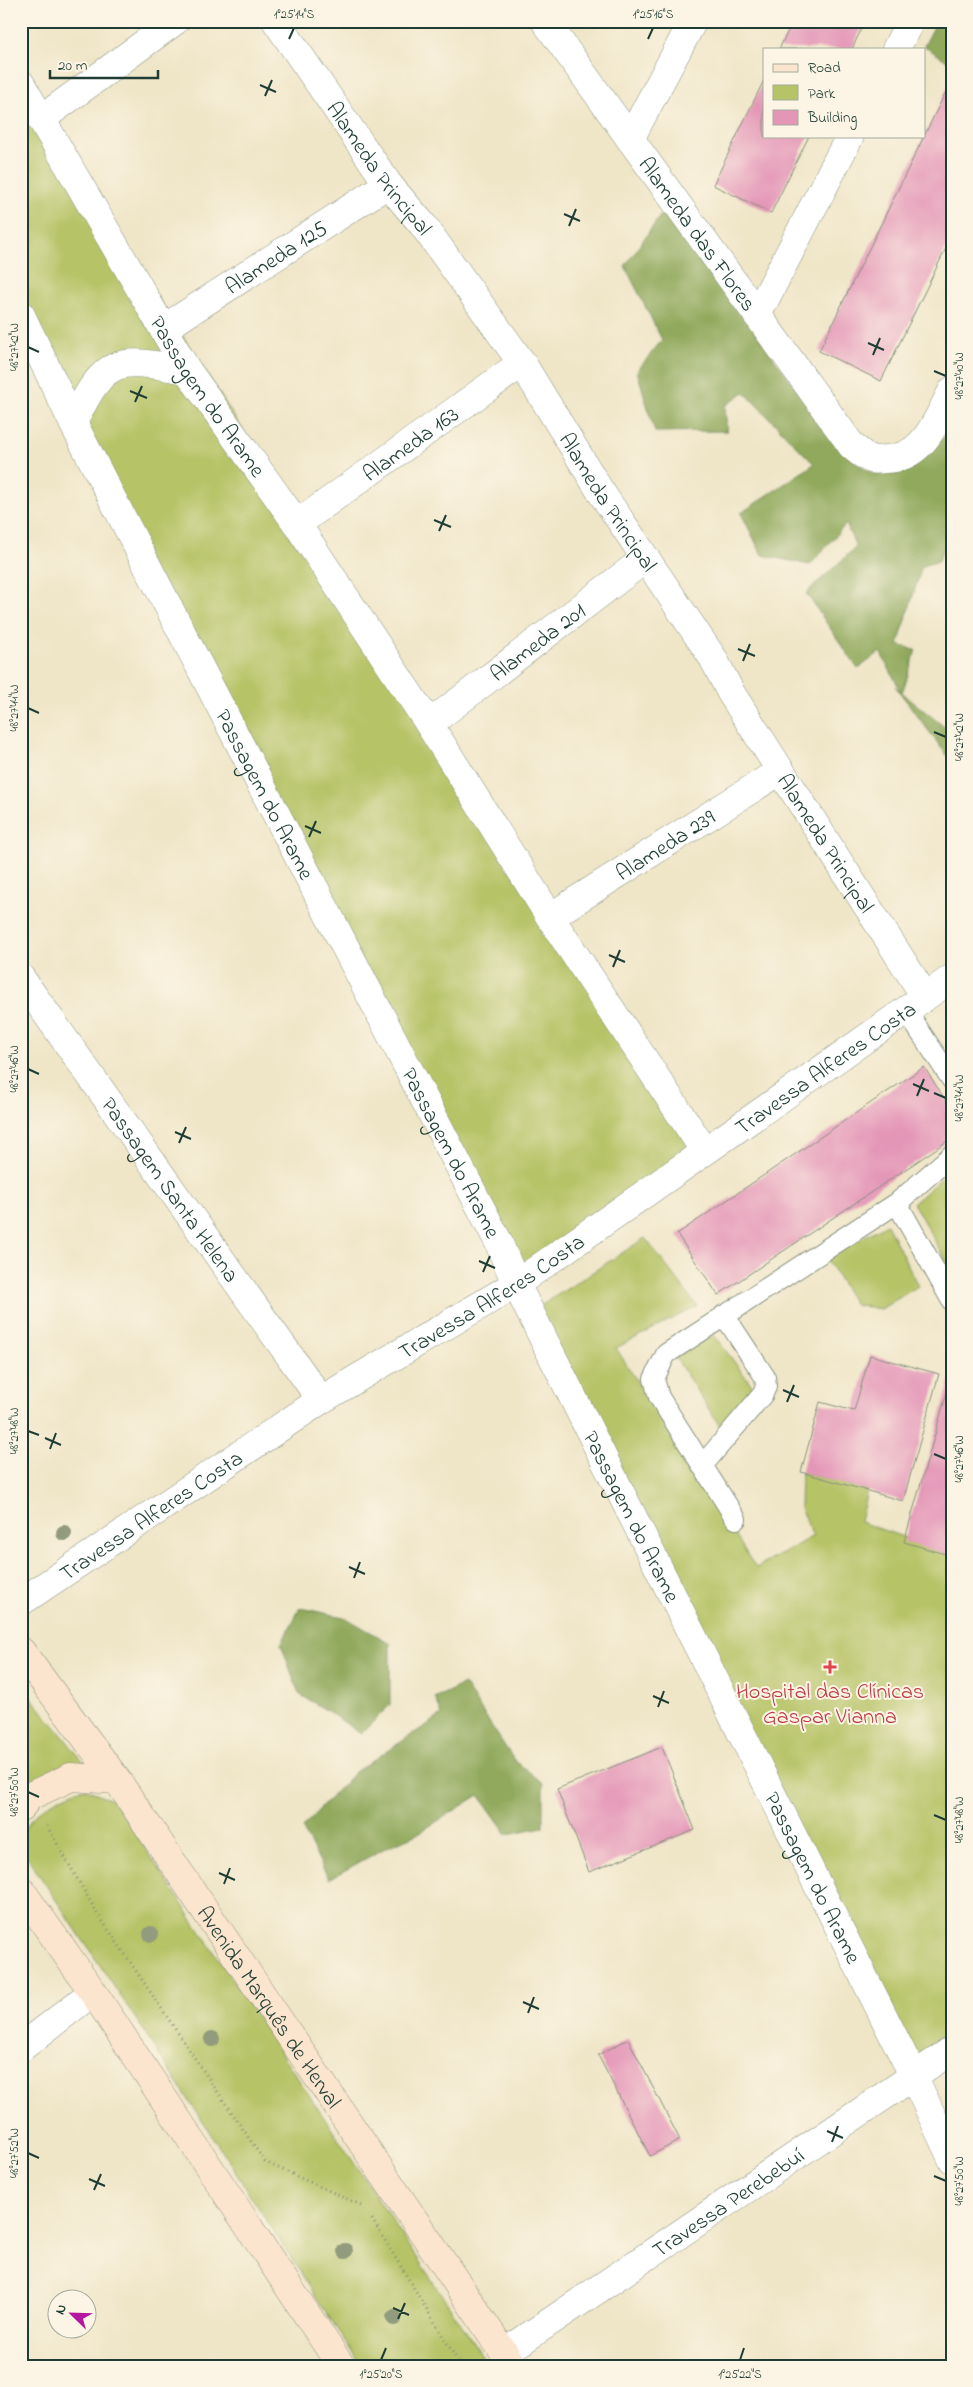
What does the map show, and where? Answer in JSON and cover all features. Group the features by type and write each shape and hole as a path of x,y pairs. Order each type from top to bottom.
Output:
{"main road":[{"name":"Avenida Marquês de Herval","path":"21,1651 118,1780 508,2359"},
{"path":"25,1802 71,1777 118,1780"},
{"path":"21,1890 93,1992 341,2366"}],"street":[{"path":"41,119 176,21"},
{"name":"Alameda Principal","path":"276,21 388,184 423,226 522,363 599,489 713,658 731,693 780,771 914,1002"},
{"name":"Alameda das Flores","path":"545,21 852,446 871,459 891,459 906,456 919,447 931,431 952,391"},
{"path":"630,139 693,21"},
{"path":"896,48 910,21"},
{"name":"Passagem do Arame","path":"21,84 187,370 297,524 429,724 550,917 704,1150"},
{"path":"757,315 849,138"},
{"name":"Alameda 125","path":"163,329 388,184"},
{"name":"Passagem do Arame","path":"21,315 73,422 498,1241 516,1284 913,2075 952,2158"},
{"path":"73,422 96,381 111,368 128,362 187,370"},
{"name":"Alameda 163","path":"297,524 522,363"},
{"name":"Alameda 201","path":"429,724 645,559"},
{"name":"Alameda 239","path":"550,917 780,771"},
{"name":"Passagem Santa Helena","path":"21,978 322,1400"},
{"name":"Travessa Alferes Costa","path":"21,1602 322,1400 516,1284 914,1002 952,978"},
{"path":"21,2048 93,1992"},
{"name":"Travessa Perebebuí","path":"508,2359 913,2075 952,2050"}],"lane":[{"path":"914,1002 952,1080"},
{"path":"736,1519 659,1397 654,1378 666,1354 897,1203 952,1155"},
{"path":"897,1203 952,1301"},
{"path":"702,1466 764,1394 766,1386 765,1377 724,1315"}],"path":[{"path":"25,1802 97,1913 265,2162 363,2205 461,2366"}],"green space":[{"path":"937,21 952,21 952,64 924,46"},
{"path":"21,84 704,1150 516,1284 21,315"},
{"path":"665,209 845,455 874,474 907,467 944,437 952,443 952,521 939,561 922,566 898,645 916,650 902,693 952,733 952,762 895,686 901,691 880,652 858,669 806,593 856,547 846,524 810,565 762,555 741,513 814,464 744,392 725,406 727,431 655,432 637,371 662,340 625,266"},
{"path":"944,1176 952,1186 952,1271 913,1203"},
{"path":"887,1224 918,1286 881,1309 855,1305 826,1258"},
{"path":"645,1238 697,1306 616,1348 756,1568 813,1536 800,1508 801,1472 867,1490 860,1522 952,1554 952,2038 915,2063 536,1309"},
{"path":"714,1335 754,1388 721,1428 675,1357"},
{"path":"300,1608 344,1617 390,1643 390,1705 361,1734 299,1694 281,1644"},
{"path":"464,1684 514,1760 543,1783 543,1827 507,1834 479,1795 417,1834 385,1848 329,1879 302,1828 355,1772 442,1715 435,1698"},
{"path":"21,1685 88,1767 21,1794"},
{"path":"84,1788 113,1800 489,2366 361,2366 146,2034 21,1848 27,1826 42,1809 62,1797"}],"building":[{"path":"793,21 865,21 852,48 780,48"},
{"path":"952,79 952,236 881,381 819,351 923,138 926,138 926,132"},
{"path":"763,82 763,138 808,138 771,213 713,185"},
{"path":"924,1067 952,1110 952,1138 718,1295 677,1234"},
{"path":"870,1355 939,1374 903,1501 801,1472 820,1402 854,1411"},
{"path":"952,1375 952,1556 904,1542"},
{"path":"662,1747 695,1830 589,1872 557,1789"},
{"path":"628,2039 680,2140 650,2156 598,2055"}],"place":[{"name":"Hospital das Clínicas Gaspar Vianna","path":"830,1667"}]}
